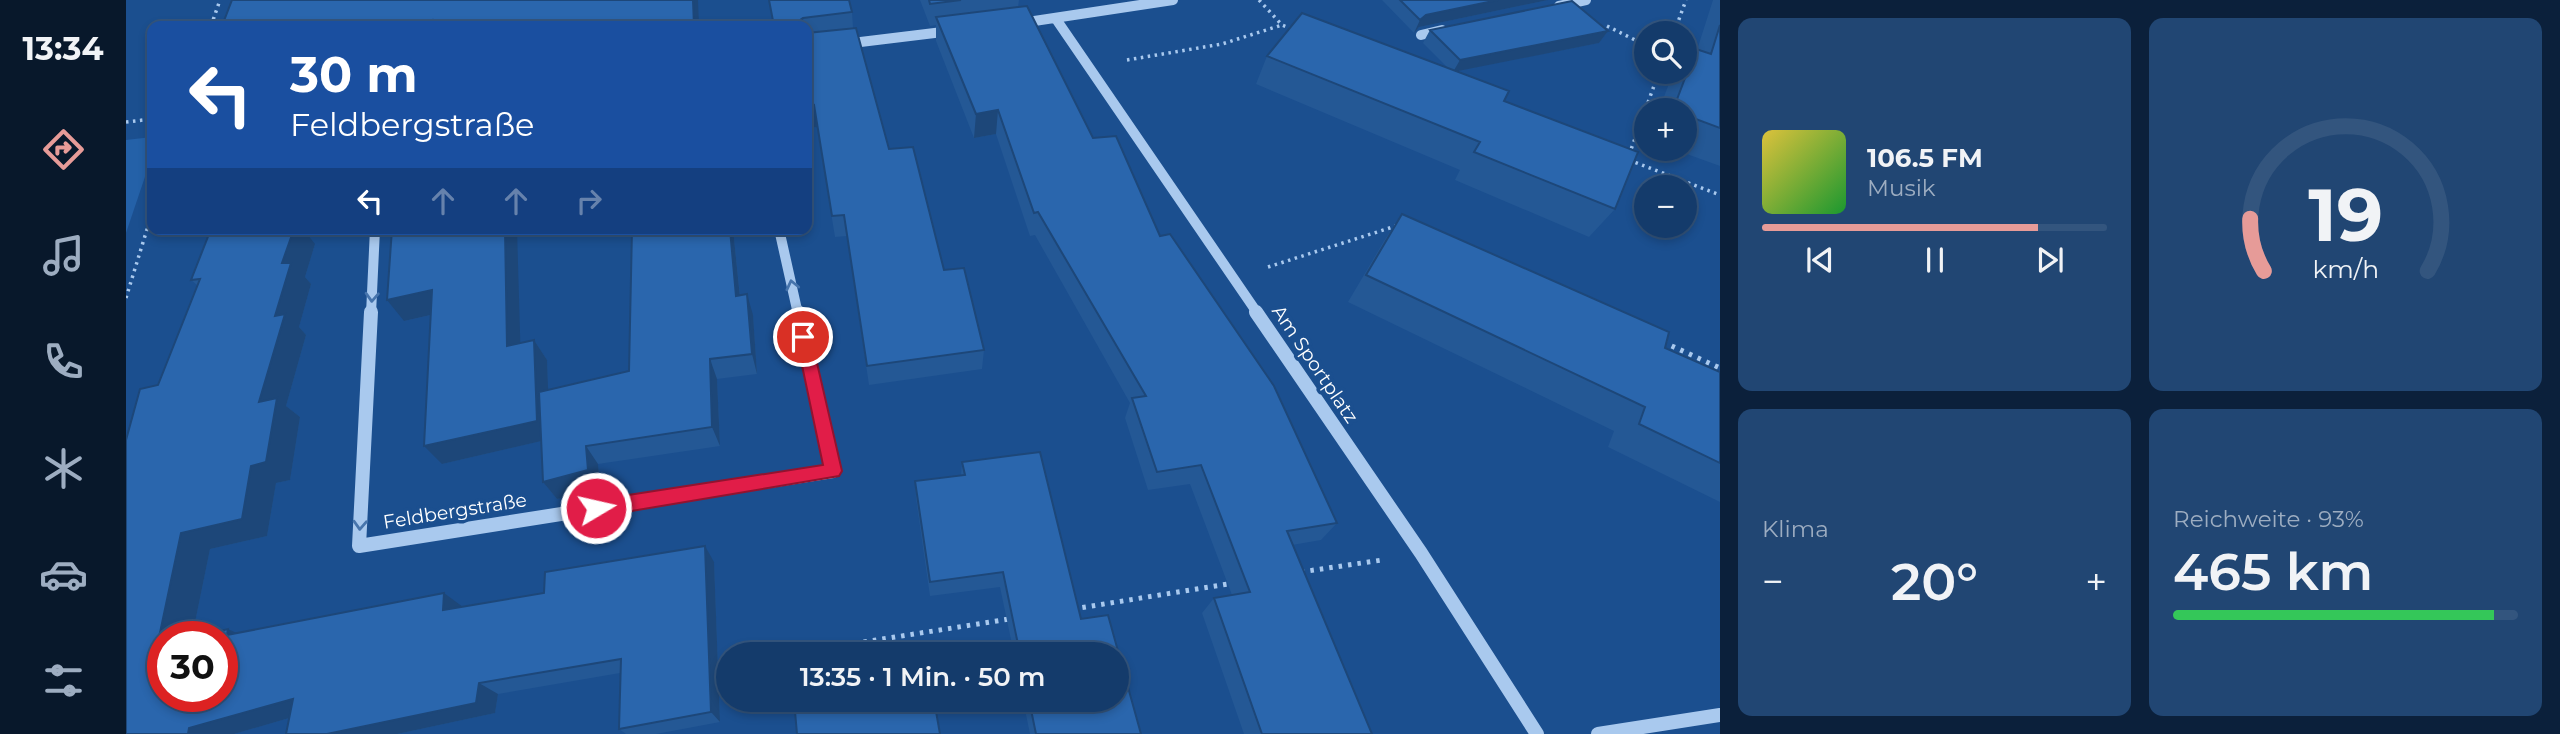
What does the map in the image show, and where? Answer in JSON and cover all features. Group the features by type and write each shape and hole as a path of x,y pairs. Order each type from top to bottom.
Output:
{"street":[{"path":"1015,24 1173,0"},
{"path":"1553,7 1586,0"},
{"name":"Am Sportplatz","path":"1056,19 1421,553 1537,734"},
{"path":"1421,35 1447,29"},
{"path":"834,45 959,30"},
{"name":"Feldbergstraße","path":"375,235 359,546 833,471 780,235"},
{"path":"1598,734 1720,715"}],"path":[{"path":"213,21 220,0"},
{"path":"1259,0 1282,25 1307,35"},
{"path":"1678,21 1686,0"},
{"path":"1089,68 1169,51 1222,44 1282,25"},
{"path":"1655,84 1627,159 1720,195"},
{"path":"126,122 147,120"},
{"path":"1234,278 1400,225"},
{"path":"126,298 147,229"},
{"path":"1658,340 1720,368"},
{"path":"1300,573 1421,553"},
{"path":"1070,609 1245,581"},
{"path":"864,642 1016,618"}],"shaded area":[{"path":"147,138 147,171 126,233 126,140"}],"building":[{"path":"232,0 693,0 694,21 432,20 224,21"},
{"path":"769,0 849,0 852,12 803,18 798,21 773,21"},
{"path":"929,0 961,0 930,4"},
{"path":"1400,0 1498,0 1426,15 1420,20"},
{"path":"1572,1 1608,31 1460,60 1430,30"},
{"path":"1027,6 1093,138 1116,136 1160,236 1170,234 1274,386 1337,523 1287,531 1372,734 1262,734 1214,598 1250,592 1201,465 1157,472 1132,398 1146,396 1038,212 1034,213 998,110 976,114 936,17"},
{"path":"1302,13 1509,91 1504,101 1634,150 1634,161 1615,209 1474,152 1480,142 1267,56"},
{"path":"1720,25 1720,128 1697,119 1697,98 1678,98 1683,84 1697,84 1697,49 1711,54"},
{"path":"856,28 889,149 913,147 944,270 964,268 984,350 867,366 844,215 832,216 812,105 812,32"},
{"path":"1402,214 1669,332 1665,348 1720,372 1720,463 1639,424 1645,407 1366,275"},
{"path":"209,235 292,235 282,263 291,263 275,316 285,314 259,402 277,398 266,462 251,466 242,519 181,533 162,621 147,621 147,712 238,712 238,633 444,593 443,610 544,593 545,572 705,546 711,712 619,729 621,659 479,683 476,703 327,734 286,734 293,699 189,728 188,734 126,734 126,440 140,389 158,385 200,279 191,280"},
{"path":"392,235 505,235 507,346 534,340 537,421 424,446 432,290 387,300"},
{"path":"632,235 731,235 736,296 747,294 752,354 710,359 712,427 586,446 588,470 543,482 539,392 629,371"},
{"path":"1040,452 1081,619 1108,615 1115,642 1018,642 1003,572 930,582 915,481 965,475 962,462"},
{"path":"1129,691 1141,734 1036,734 1031,712 1129,712"},
{"path":"795,712 936,712 940,734 797,734"}],"route":[{"path":"596,508 833,471 803,337"}]}
